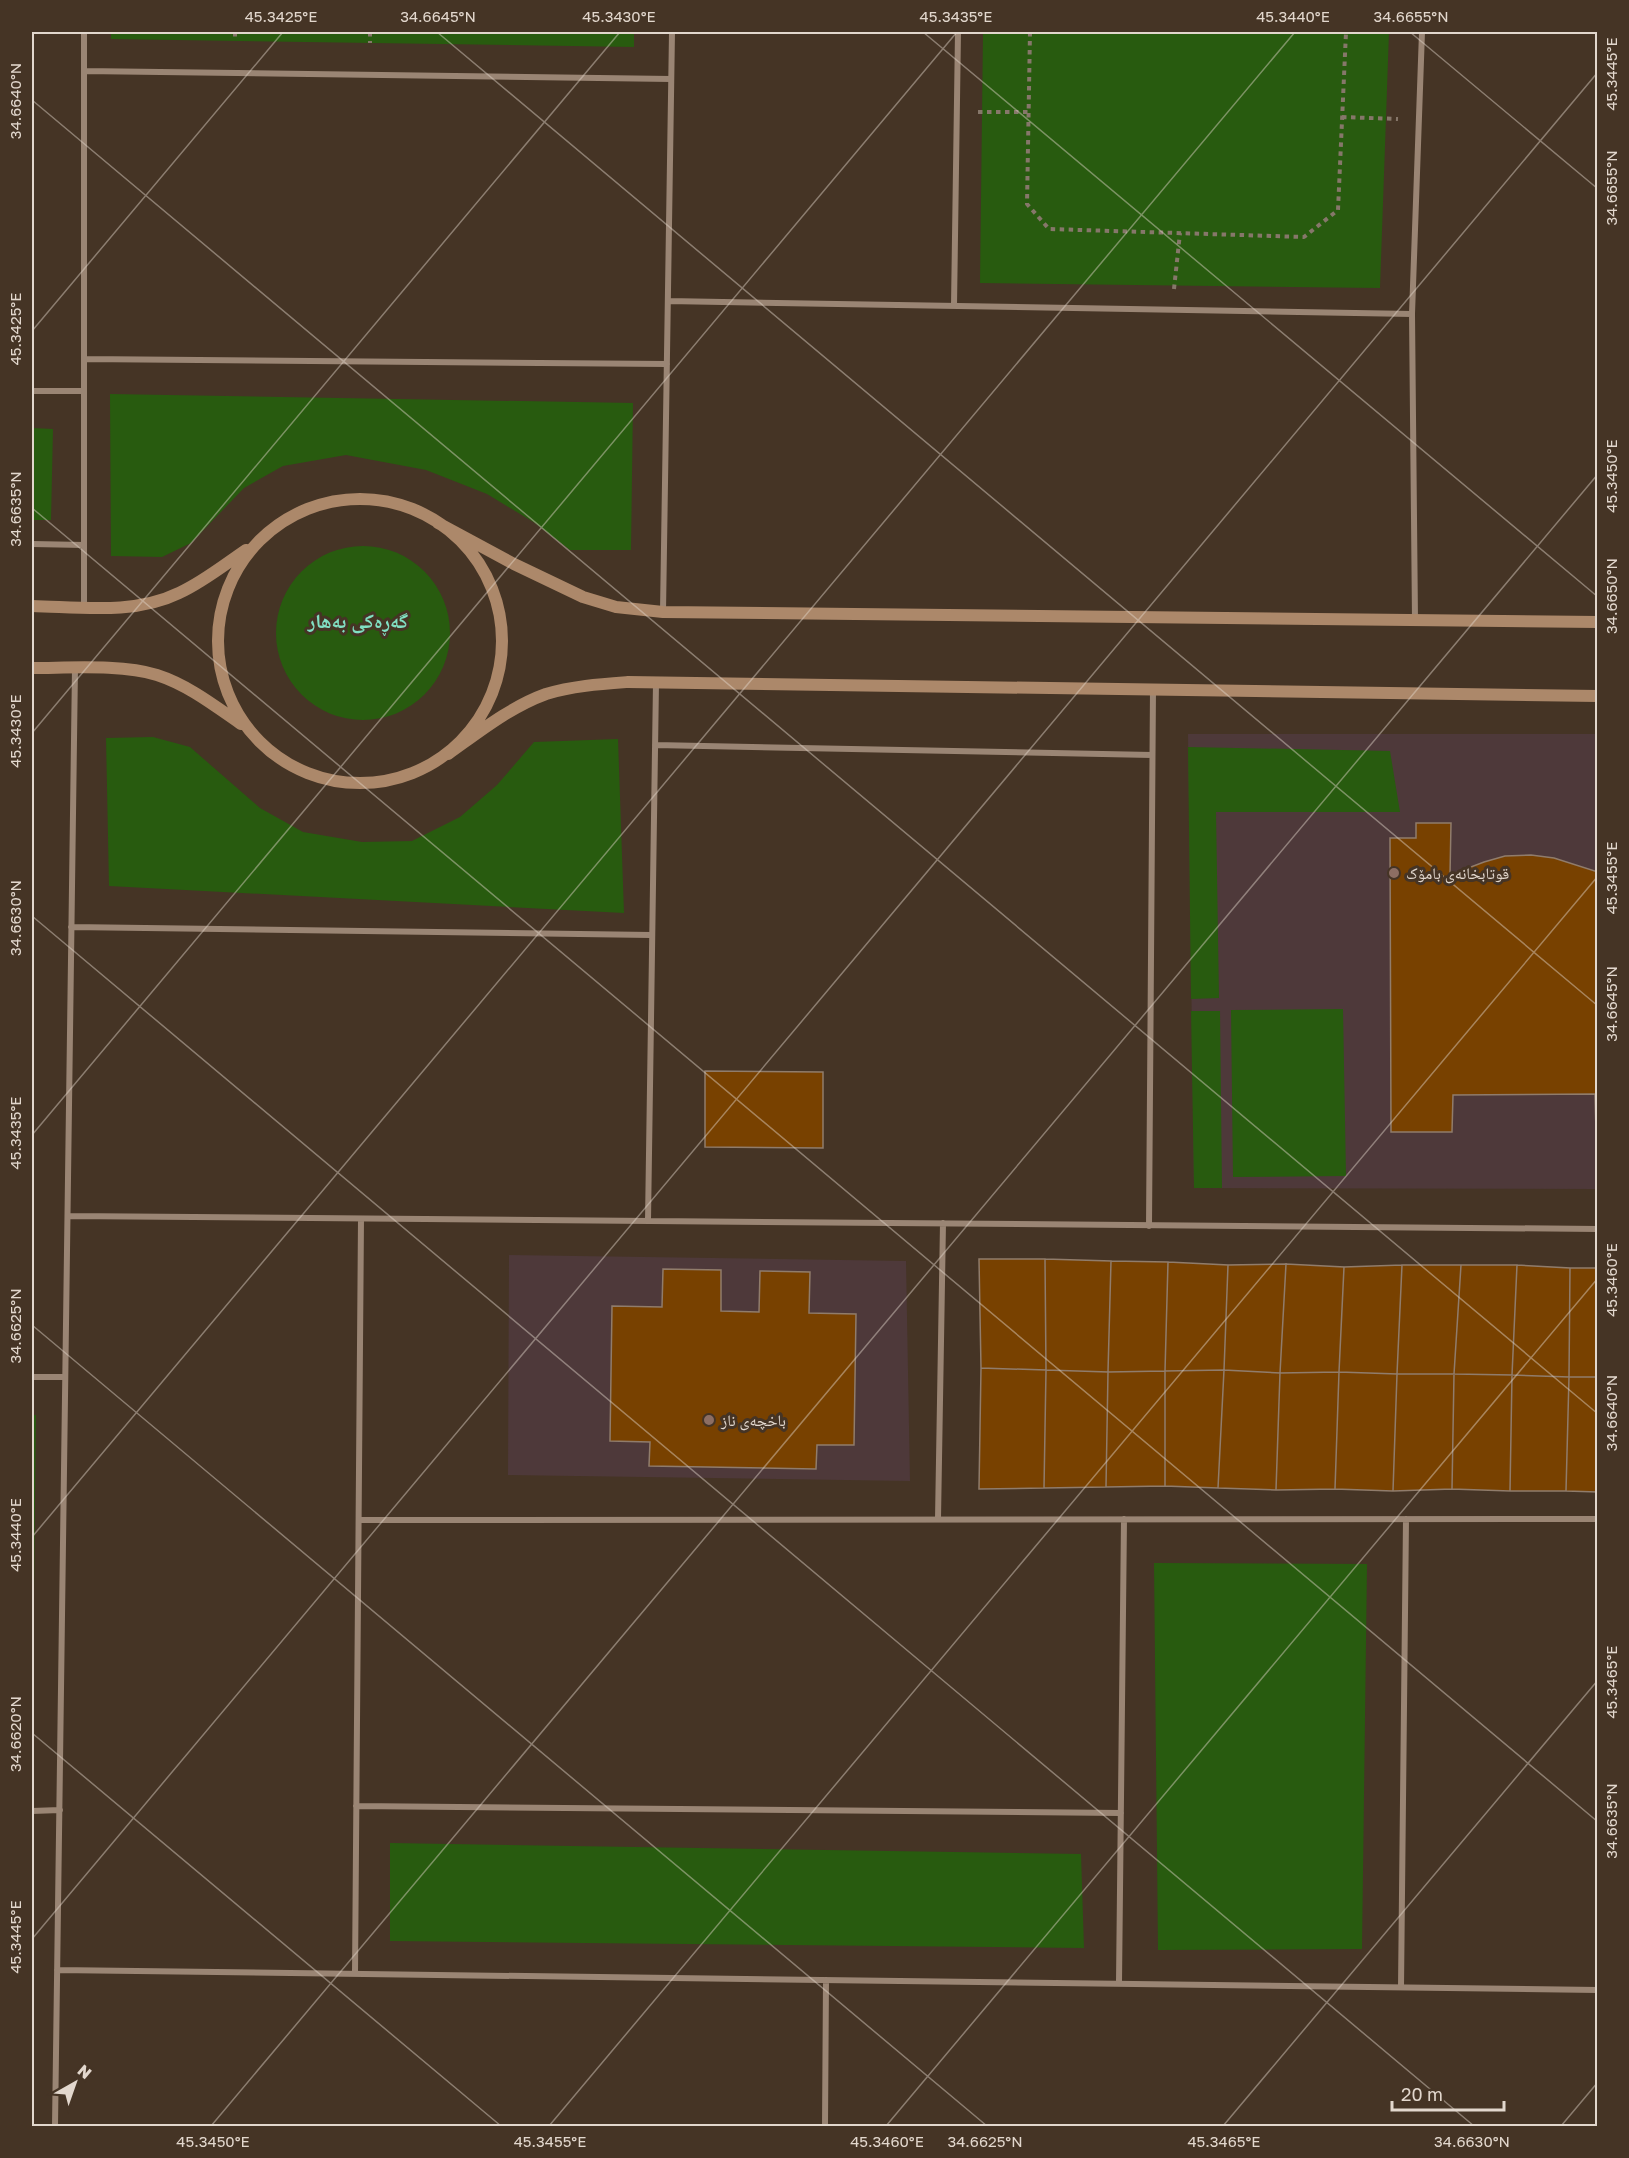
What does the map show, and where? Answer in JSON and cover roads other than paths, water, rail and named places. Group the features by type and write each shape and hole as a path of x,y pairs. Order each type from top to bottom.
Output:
{"street":[{"path":"84,32 84,607"},
{"path":"663,612 672,32"},
{"path":"954,306 958,32"},
{"path":"1415,620 1412,314 1422,32"},
{"path":"84,71 671,79"},
{"path":"668,301 1412,314"},
{"path":"84,359 667,364"},
{"path":"32,391 84,391"},
{"path":"1598,622 663,612 616,607 583,597 514,564 418,512 398,504 354,499 333,501 312,507 273,528 257,543 243,560 232,579 224,600 218,634 218,652 227,690 236,710 264,745 301,770 322,778 365,783 388,781 429,766 514,708 547,694 590,685 628,682 1598,696"},
{"path":"438,522 471,552 483,570 493,590 502,629 501,664 489,702 471,730 448,754"},
{"path":"32,606 125,608 150,603 178,594 257,543"},
{"path":"32,544 84,545"},
{"path":"32,668 129,670 157,675 192,691 249,729"},
{"path":"55,2127 75,668"},
{"path":"648,1221 656,682"},
{"path":"1149,1226 1153,689"},
{"path":"655,745 1152,755"},
{"path":"71,927 651,935"},
{"path":"68,1216 1598,1229"},
{"path":"355,1974 361,1219"},
{"path":"938,1519 943,1223"},
{"path":"32,1377 65,1377"},
{"path":"1119,1983 1124,1519"},
{"path":"1401,1987 1406,1519"},
{"path":"359,1520 1598,1519"},
{"path":"356,1806 1121,1813"},
{"path":"32,1811 60,1810"},
{"path":"57,1970 1598,1990"},
{"path":"825,2127 826,1980"}],"place":[{"name":"قوتابخانەی بامۆک","path":"1394,873"},
{"name":"باخچەی ناز","path":"709,1420"}],"district":[{"name":"گەڕەکی بەهار","path":"358,621"}]}
